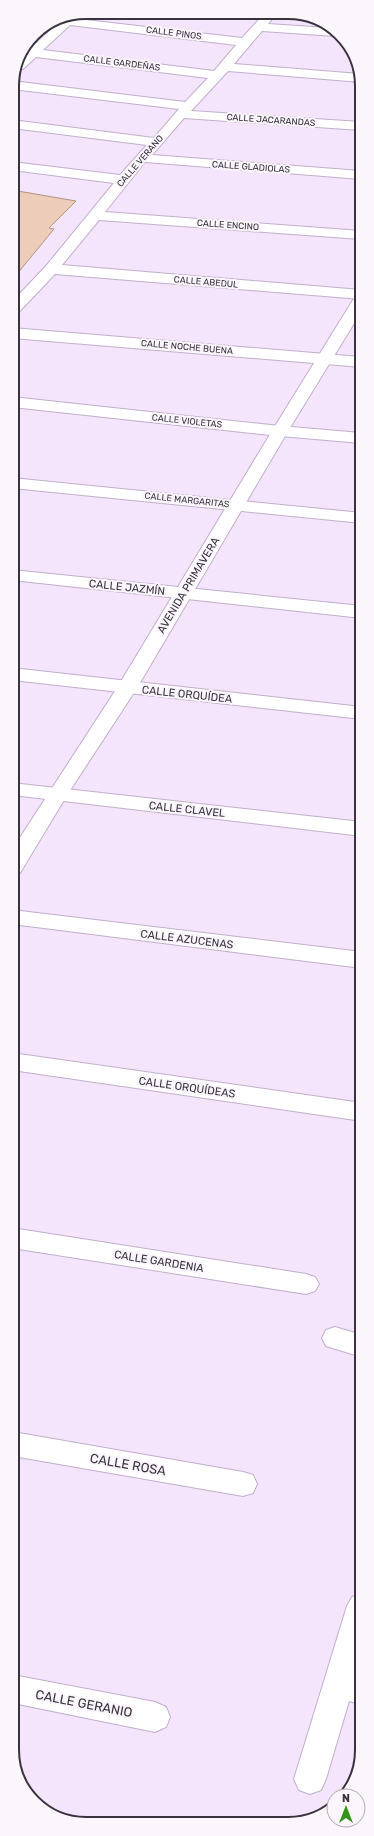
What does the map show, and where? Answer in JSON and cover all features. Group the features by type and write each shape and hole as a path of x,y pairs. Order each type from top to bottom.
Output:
{"street":[{"name":"CALLE VERANO","path":"19,303 51,269 142,158 184,110 222,71 265,19"},
{"name":"CALLE PINOS","path":"77,20 245,42"},
{"path":"29,52 57,26"},
{"path":"258,27 327,31"},
{"name":"CALLE GARDEÑAS","path":"29,52 222,71"},
{"path":"222,71 354,78"},
{"name":"CALLE JACARANDAS","path":"19,86 184,110 355,125"},
{"path":"19,125 157,142"},
{"name":"CALLE GLADIOLAS","path":"142,158 355,175"},
{"path":"19,167 123,180"},
{"name":"CALLE ENCINO","path":"94,215 355,235"},
{"name":"CALLE ABEDUL","path":"51,269 355,294"},
{"name":"AVENIDA PRIMAVERA","path":"19,857 57,795 127,688 235,505 355,311"},
{"name":"CALLE NOCHE BUENA","path":"19,334 355,361"},
{"name":"CALLE VIOLETAS","path":"19,403 280,431 355,437"},
{"name":"CALLE MARGARITAS","path":"19,484 355,517"},
{"name":"CALLE JAZMÍN","path":"19,576 355,611"},
{"name":"CALLE ORQUÍDEA","path":"19,675 355,712"},
{"name":"CALLE CLAVEL","path":"19,790 355,828"},
{"name":"CALLE AZUCENAS","path":"19,918 355,959"},
{"name":"CALLE ORQUÍDEAS","path":"19,1062 355,1111"},
{"name":"CALLE GARDENIA","path":"19,1239 306,1284"},
{"path":"335,1338 355,1344"},
{"name":"CALLE ROSA","path":"19,1445 243,1484"},
{"path":"310,1779 350,1687 355,1653"},
{"name":"CALLE GERANIO","path":"19,1690 155,1717"}],"building":[{"path":"19,191 76,201 49,228 54,229 19,272"}]}
